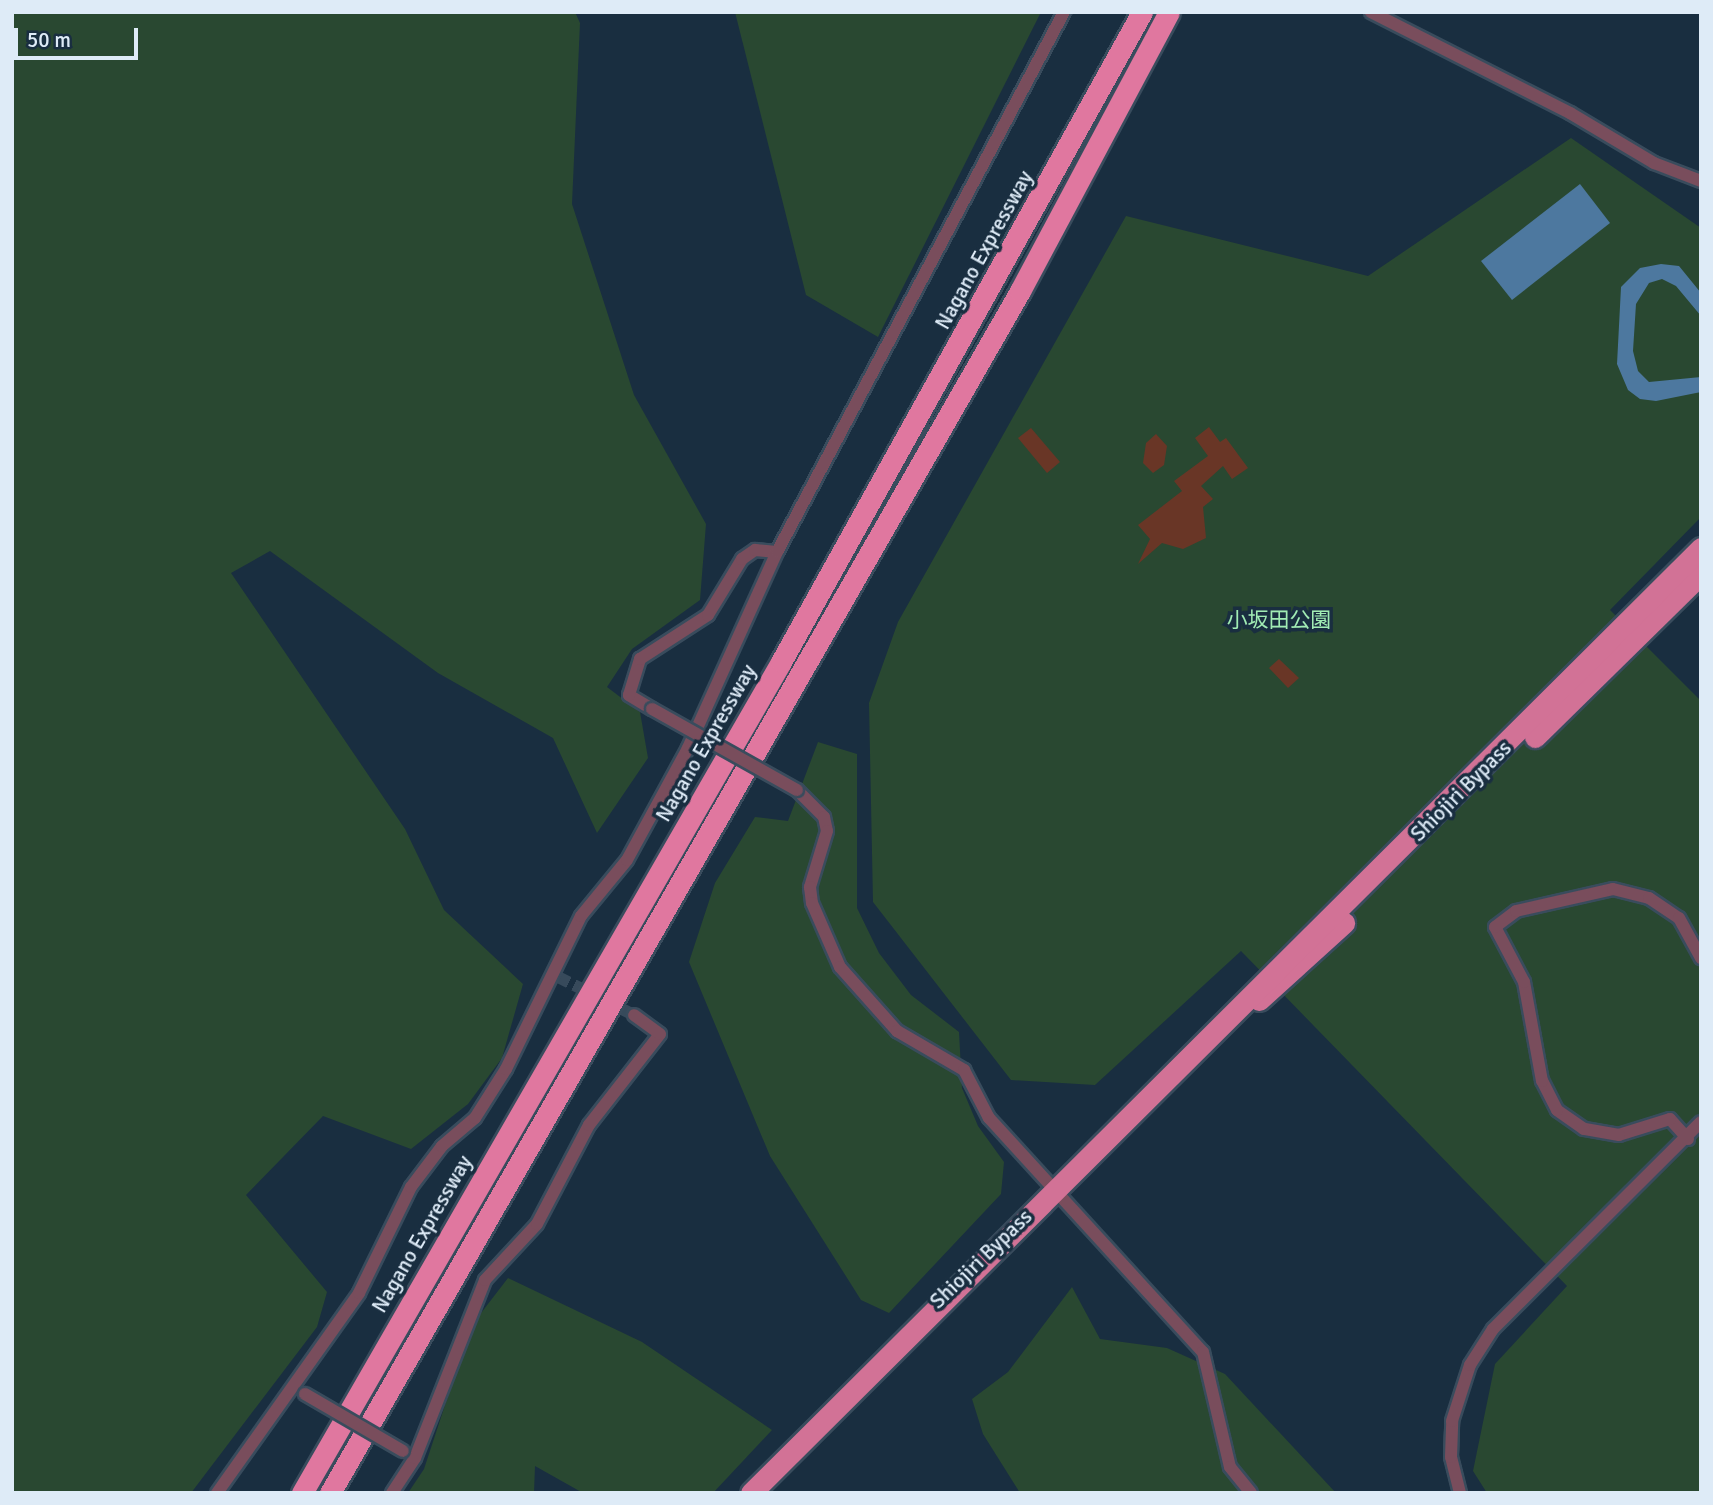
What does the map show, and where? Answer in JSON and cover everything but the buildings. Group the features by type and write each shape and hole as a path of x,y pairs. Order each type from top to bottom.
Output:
{"highway":[{"name":"Nagano Expressway","path":"302,1493 781,662 1142,12"},
{"path":"330,1493 1013,303 1169,12"},
{"name":"Shiojiri Bypass","path":"751,1493 916,1323 1218,1030 1701,548"},
{"name":"Shiojiri Bypass","path":"1218,1030 1283,983 1701,574"}],"street":[{"path":"217,1493 359,1293 411,1187 442,1146 475,1118 506,1069 582,916 627,860 676,770 777,552 1064,12"},
{"path":"1371,12 1570,113 1654,163 1701,181"},
{"path":"777,552 755,550 742,559 708,615 640,659 629,695 797,790 824,817 827,831 810,887 812,903 839,967 862,998 897,1031 964,1070 989,1118 1203,1352 1230,1467 1251,1493"},
{"path":"1689,1139 1670,1119 1619,1135 1584,1129 1557,1110 1542,1081 1524,982 1495,926 1516,911 1550,900 1613,889 1649,898 1679,918 1701,958"},
{"path":"393,1493 415,1458 485,1280 537,1224 594,1117 660,1034 634,1015"},
{"path":"1460,1493 1451,1457 1452,1421 1470,1365 1493,1329 1689,1139 1701,1122"},
{"path":"293,1387 415,1458"}],"green space":[{"path":"12,12 575,12 580,23 572,204 634,395 706,524 700,600 632,649 607,687 640,712 648,758 597,833 553,738 438,673 270,551 231,573 405,829 444,910 523,984 502,1058 468,1104 411,1149 323,1116 246,1195 327,1292 317,1327 191,1493 12,1493"},
{"path":"735,12 1041,12 878,337 806,295"},
{"name":"小坂田公園","path":"1571,138 1701,228 1701,517 1610,610 1701,701 1701,1493 1487,1493 1473,1471 1495,1364 1567,1286 1241,951 1095,1085 1011,1080 873,902 869,703 898,622 1126,216 1368,276"},
{"path":"818,742 857,754 857,908 879,953 911,995 959,1032 962,1088 978,1126 1004,1162 1001,1194 889,1313 861,1300 770,1156 689,962 715,883 755,817 788,821"},
{"path":"508,1278 642,1342 772,1430 713,1493 583,1493 535,1466 534,1493 408,1493 424,1469 471,1326"},
{"path":"1072,1287 1100,1339 1167,1348 1225,1374 1336,1493 1020,1493 983,1434 972,1399 1008,1372"}],"water":[{"path":"1580,184 1610,223 1512,300 1481,261"},
{"path":"1661,264 1679,266 1701,293 1701,316 1676,286 1662,279 1649,283 1636,304 1633,351 1638,371 1649,382 1701,377 1701,392 1656,401 1640,399 1628,390 1617,364 1621,287 1640,268"}],"tunnel":[{"path":"558,977 634,1015"}]}
